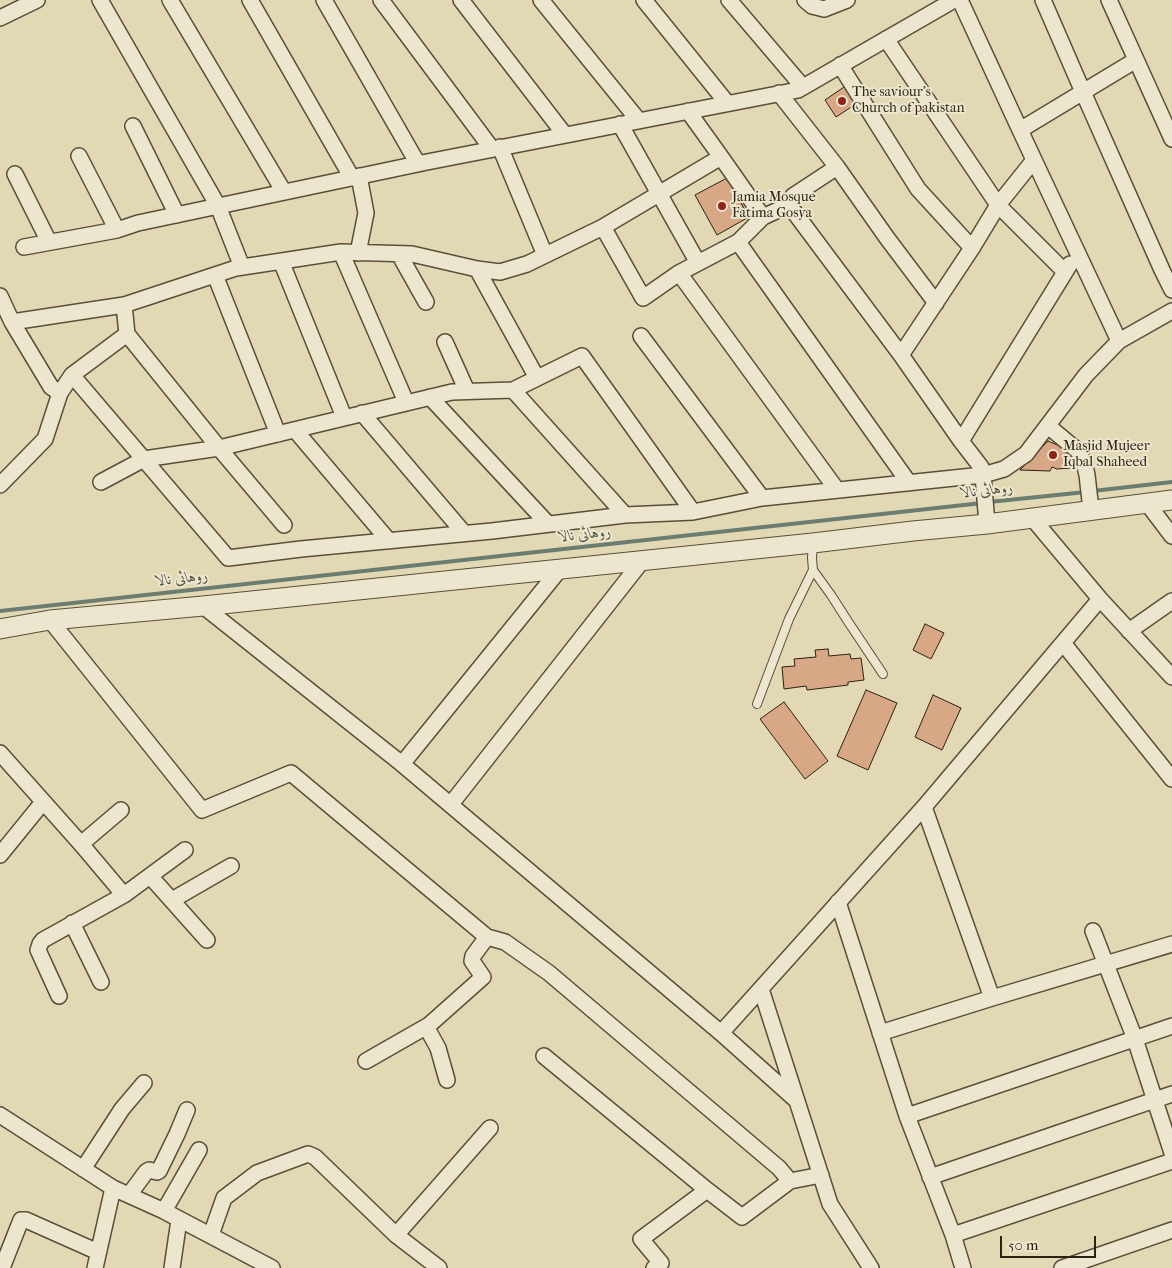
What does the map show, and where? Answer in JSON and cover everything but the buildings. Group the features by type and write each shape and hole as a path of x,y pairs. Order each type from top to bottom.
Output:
{"street":[{"path":"0,18 37,0"},
{"path":"100,0 218,206 242,267"},
{"path":"170,0 284,192"},
{"path":"250,0 356,177 366,213 358,253"},
{"path":"324,0 418,164"},
{"path":"381,0 496,148 545,255"},
{"path":"461,0 565,135"},
{"path":"541,0 639,121"},
{"path":"644,0 727,103"},
{"path":"728,0 803,87"},
{"path":"805,0 812,6 824,9 847,0"},
{"path":"24,247 117,230 138,223 496,148 798,90 954,0"},
{"path":"960,0 1119,341"},
{"path":"1043,0 1083,92 1167,268 1172,290"},
{"path":"1109,0 1172,139"},
{"path":"886,39 998,204 1064,272"},
{"path":"1020,130 1136,60"},
{"path":"840,65 918,189 972,248"},
{"path":"779,93 837,167 936,303"},
{"path":"688,111 763,217"},
{"path":"620,124 698,263"},
{"path":"133,126 177,215"},
{"path":"78,156 117,230"},
{"path":"12,322 124,306 242,267 341,252 412,254 500,272 527,264 603,227 721,157"},
{"path":"901,355 972,248 998,204 1034,160"},
{"path":"603,227 643,298 678,273 738,242 763,217 789,205 794,196 837,167"},
{"path":"15,174 49,242"},
{"path":"789,205 901,355 961,442 981,466 987,521"},
{"path":"738,242 909,483"},
{"path":"341,252 406,402"},
{"path":"961,442 1077,252"},
{"path":"399,254 426,302"},
{"path":"281,261 344,417"},
{"path":"478,269 537,378"},
{"path":"678,273 837,490"},
{"path":"215,275 278,434"},
{"path":"0,296 12,322 51,387 60,393"},
{"path":"124,306 127,334 219,448 284,524"},
{"path":"72,376 228,558 625,516 693,512 762,498 837,490 983,478 1004,469 1026,454 1086,376 1119,341 1172,311"},
{"path":"0,485 46,439 60,393 72,376 127,334"},
{"path":"641,336 762,498"},
{"path":"445,342 467,391"},
{"path":"101,482 144,459 219,448 452,392 513,390 582,356 693,512"},
{"path":"513,390 625,516"},
{"path":"430,397 548,524"},
{"path":"362,413 464,533"},
{"path":"1048,426 1078,451 1084,462 1091,506"},
{"path":"295,430 389,541"},
{"path":"0,629 50,620 204,606 813,543 987,521 1034,519 1091,506 1172,500"},
{"path":"1147,502 1172,536"},
{"path":"1034,519 1100,599 1170,673"},
{"path":"450,804 642,561"},
{"path":"402,764 560,569"},
{"path":"721,1033 924,807 1100,599"},
{"path":"1129,631 1172,601"},
{"path":"204,606 450,804 721,1033 798,1102"},
{"path":"50,620 202,810 291,773 487,937 506,942 548,973 779,1168 790,1181"},
{"path":"1062,643 1172,779"},
{"path":"2,759 81,844 124,895"},
{"path":"0,855 43,802"},
{"path":"924,807 992,998"},
{"path":"81,844 121,810"},
{"path":"59,996 38,950 43,940 124,895 185,850"},
{"path":"172,900 231,866"},
{"path":"150,876 207,940"},
{"path":"838,902 907,1116 964,1268"},
{"path":"72,923 100,982"},
{"path":"1093,931 1135,1039 1172,1153"},
{"path":"366,1061 429,1025 483,977 472,961 473,956 487,937"},
{"path":"880,1033 1172,944"},
{"path":"761,988 830,1204 872,1268"},
{"path":"429,1025 428,1030 438,1048 447,1080"},
{"path":"907,1116 1172,1026"},
{"path":"544,1056 742,1217 790,1181 821,1174"},
{"path":"83,1169 122,1109 144,1083"},
{"path":"930,1177 1172,1094"},
{"path":"129,1195 148,1170 159,1171 187,1110"},
{"path":"0,1115 113,1188 164,1211 272,1268"},
{"path":"396,1235 490,1128"},
{"path":"164,1211 199,1150"},
{"path":"211,1235 224,1198 256,1172 308,1154 314,1157 396,1235 439,1268"},
{"path":"952,1236 1172,1161"},
{"path":"95,1268 113,1188"},
{"path":"654,1268 661,1263 641,1239 707,1190"},
{"path":"2,1268 5,1248 21,1220 26,1220 98,1252"},
{"path":"172,1268 179,1220"},
{"path":"1062,1268 1172,1230"}],"lane":[{"path":"757,704 789,619 813,570 813,543"},
{"path":"813,570 883,674"}],"waterway":[{"name":"روہائی نالا","path":"1093,491 1172,482"},
{"name":"روہائی نالا","path":"989,502 1086,492"},
{"name":"روہائی نالا","path":"0,611 982,503"}],"place":[{"name":"The saviour's Church of pakistan","path":"842,101"},
{"name":"Jamia Mosque Fatima Gosya","path":"722,206"},
{"name":"Masjid Mujeer Iqbal Shaheed","path":"1053,455"}]}
